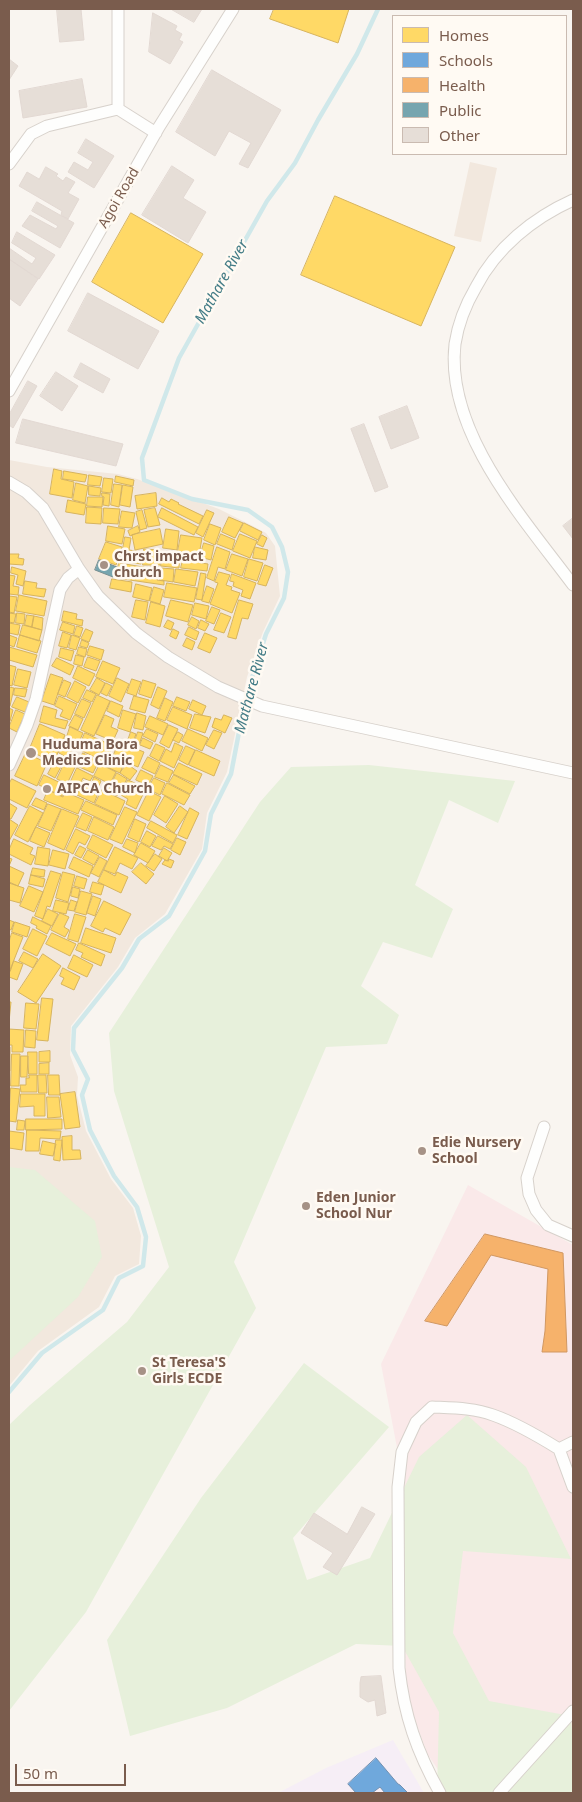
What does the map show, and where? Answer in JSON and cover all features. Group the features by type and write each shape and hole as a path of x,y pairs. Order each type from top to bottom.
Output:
{"street":[{"path":"118,9 118,109"},
{"name":"Agoi Road","path":"9,391 156,133 233,9"},
{"path":"9,164 31,134 47,126 118,109 156,133"},
{"path":"573,200 559,206 539,220 497,254 483,274 469,300 456,343 454,364 459,395 470,432 478,448 510,500 573,585"},
{"path":"9,482 26,492 43,508 98,596 136,633 168,657 218,687 262,706 573,773"},
{"path":"9,765 27,725 36,699 60,590 68,578 79,568"},
{"path":"544,1127 528,1178 529,1194 536,1210 548,1225 573,1236"},
{"path":"440,1793 414,1738 402,1696 399,1668 398,1487 402,1452 416,1422 432,1407 462,1408 493,1415 530,1432 559,1449 573,1487"},
{"path":"559,1449 573,1442"},
{"path":"499,1793 573,1711"}],"shaded area":[{"path":"470,162 497,168 481,242 454,236"},
{"path":"9,460 47,467 118,474 137,479 219,509 253,526 266,533 275,546 280,596 263,632 247,677 227,772 207,813 202,849 165,914 135,938 118,967 71,1026 70,1055 78,1077 77,1095 86,1131 111,1179 133,1208 141,1236 139,1264 115,1276 99,1307 38,1351 9,1386"},
{"path":"468,1185 573,1245 573,1793 454,1793 428,1755 406,1697 403,1479 381,1364"},
{"path":"393,1740 424,1793 278,1793 326,1768"}],"green space":[{"path":"369,765 515,781 498,823 449,800 415,885 453,909 432,958 383,942 361,986 399,1015 387,1044 326,1047 234,1262 256,1308 86,1612 9,1711 9,1425 127,1322 169,1267 114,1091 109,1033 260,802 291,767"},
{"path":"9,1167 35,1170 95,1221 102,1257 78,1297 9,1361"},
{"path":"304,1363 389,1427 293,1538 307,1580 370,1558 419,1457 467,1415 526,1467 571,1559 463,1551 453,1633 489,1701 571,1716 573,1793 437,1793 439,1712 402,1646 356,1644 227,1708 130,1736 107,1640 201,1498"}],"building: Homes":[{"path":"274,9 349,9 338,43 270,19"},
{"path":"335,196 455,247 421,326 301,275"},
{"path":"131,213 203,254 163,323 92,282"},
{"path":"54,469 62,471 61,479 74,482 72,498 50,494"},
{"path":"64,471 87,475 85,482 63,479"},
{"path":"89,475 102,477 100,486 88,485"},
{"path":"116,476 134,480 133,486 115,482"},
{"path":"104,478 113,479 111,493 102,492"},
{"path":"76,483 88,486 85,503 73,500"},
{"path":"114,484 122,485 119,507 111,505"},
{"path":"123,485 133,487 130,507 120,505"},
{"path":"89,486 101,488 100,496 89,495"},
{"path":"102,493 110,494 109,506 103,505 104,497"},
{"path":"156,493 157,506 137,509 135,496"},
{"path":"88,497 103,497 102,507 87,506"},
{"path":"162,498 169,502 171,499 203,516 199,524 159,504"},
{"path":"68,500 86,504 84,515 66,512"},
{"path":"87,507 102,508 101,524 86,523"},
{"path":"104,508 120,509 118,524 103,523"},
{"path":"155,508 160,525 148,527 144,510"},
{"path":"162,508 198,527 194,535 158,517"},
{"path":"142,510 147,528 140,530 136,512"},
{"path":"207,510 214,513 203,537 196,533"},
{"path":"122,511 135,513 132,528 119,527"},
{"path":"229,517 243,523 235,538 222,532"},
{"path":"244,523 262,532 258,540 240,531"},
{"path":"210,524 221,528 215,545 204,540"},
{"path":"108,526 125,529 122,544 106,541"},
{"path":"138,526 140,532 130,536 128,531"},
{"path":"160,529 163,544 135,550 132,535"},
{"path":"166,529 179,531 177,550 163,548"},
{"path":"221,534 235,540 232,550 217,544"},
{"path":"240,534 257,541 250,558 233,551"},
{"path":"181,535 202,538 198,561 182,558 183,552 178,551"},
{"path":"262,535 267,538 263,547 257,544"},
{"path":"125,537 131,538 129,550 143,552 141,564 121,561"},
{"path":"106,542 122,547 116,565 99,559"},
{"path":"204,543 214,546 211,560 200,557"},
{"path":"217,547 230,552 225,569 218,567 214,581 207,578"},
{"path":"255,547 268,550 266,560 253,558"},
{"path":"144,549 160,550 160,565 143,565"},
{"path":"163,552 180,553 179,568 161,566"},
{"path":"9,554 19,554 18,558 24,559 23,565 9,564"},
{"path":"232,554 248,559 242,576 226,570"},
{"path":"249,559 263,563 257,581 244,577"},
{"path":"183,560 208,564 207,571 181,568"},
{"path":"119,563 149,568 148,575 158,577 157,580 164,581 164,585 116,578"},
{"path":"265,565 273,568 266,586 258,584"},
{"path":"12,567 26,571 23,586 16,584 18,575 11,573"},
{"path":"150,567 159,567 158,575 149,574"},
{"path":"161,568 174,569 173,582 160,580"},
{"path":"176,569 198,572 195,586 174,582"},
{"path":"219,572 230,575 226,585 232,587 231,590 240,593 232,613 210,604 218,583 215,582"},
{"path":"201,573 206,574 202,600 196,599"},
{"path":"232,574 256,583 250,599 241,596 243,590 233,586 234,582 230,581"},
{"path":"9,575 15,576 13,586 19,587 18,595 9,594"},
{"path":"112,579 132,582 131,592 110,588"},
{"path":"25,581 37,583 36,588 46,589 44,597 23,594"},
{"path":"167,583 197,588 194,602 164,597"},
{"path":"136,584 152,588 149,601 133,597"},
{"path":"207,586 214,589 209,603 202,601"},
{"path":"154,587 164,590 160,604 150,601"},
{"path":"19,595 47,601 44,616 16,611"},
{"path":"9,596 17,597 14,613 9,612"},
{"path":"136,600 148,602 145,620 132,617"},
{"path":"171,600 193,605 188,622 166,616"},
{"path":"239,600 253,604 248,619 242,618 236,639 228,637"},
{"path":"151,602 165,606 160,627 146,623"},
{"path":"195,603 209,606 206,619 192,615"},
{"path":"212,607 220,610 214,624 206,621"},
{"path":"64,611 77,614 76,619 83,620 82,626 62,621"},
{"path":"9,613 16,614 14,623 9,622"},
{"path":"17,613 25,614 24,624 16,623"},
{"path":"221,613 231,617 224,633 214,630"},
{"path":"27,615 34,616 32,627 25,625"},
{"path":"34,616 43,618 42,630 32,627"},
{"path":"192,617 199,621 196,629 188,625"},
{"path":"168,620 174,623 171,630 164,627"},
{"path":"201,620 209,624 205,631 198,628"},
{"path":"63,622 75,626 73,634 60,630"},
{"path":"9,623 20,625 18,635 9,633"},
{"path":"23,625 42,630 39,641 20,635"},
{"path":"77,626 83,628 80,637 74,635"},
{"path":"189,627 199,632 196,640 185,635"},
{"path":"86,629 93,632 89,642 81,639"},
{"path":"173,629 179,632 176,639 170,636"},
{"path":"63,632 71,635 67,648 59,646"},
{"path":"205,633 217,638 210,653 198,648"},
{"path":"9,635 17,638 14,647 9,645"},
{"path":"20,635 41,641 37,653 17,647"},
{"path":"72,635 80,638 76,650 69,648"},
{"path":"187,638 195,642 192,650 183,646"},
{"path":"82,640 89,643 87,648 80,646"},
{"path":"90,646 104,650 101,660 87,655"},
{"path":"9,647 37,655 33,667 9,660"},
{"path":"79,647 87,649 85,657 77,654"},
{"path":"61,648 74,651 71,661 59,657"},
{"path":"76,655 84,657 82,666 74,664"},
{"path":"88,657 100,661 96,671 84,667"},
{"path":"57,658 74,666 70,675 52,666"},
{"path":"103,661 120,668 113,684 96,677"},
{"path":"9,665 16,667 12,686 9,685"},
{"path":"78,666 95,674 89,686 73,678"},
{"path":"18,669 31,672 27,688 14,685"},
{"path":"51,674 63,678 54,705 42,701"},
{"path":"97,678 105,683 99,695 90,690"},
{"path":"117,678 129,684 121,702 109,696"},
{"path":"132,679 141,682 136,696 127,693"},
{"path":"64,680 71,683 65,697 58,694"},
{"path":"143,680 156,684 151,698 139,694"},
{"path":"75,681 86,687 78,703 67,697"},
{"path":"106,683 112,686 107,696 101,693"},
{"path":"9,687 14,688 10,706 9,705"},
{"path":"158,687 167,691 159,709 151,705"},
{"path":"15,688 27,689 25,697 14,695"},
{"path":"87,690 96,694 92,702 83,698"},
{"path":"97,695 110,701 94,736 81,730"},
{"path":"59,696 77,704 70,720 60,716 63,710 55,706"},
{"path":"134,696 149,700 145,713 130,709"},
{"path":"17,697 29,702 25,712 12,707"},
{"path":"177,697 190,702 186,711 173,706"},
{"path":"165,698 173,702 165,721 157,718"},
{"path":"82,699 91,703 84,718 75,714"},
{"path":"193,700 206,706 202,715 189,709"},
{"path":"111,701 123,706 119,717 107,711"},
{"path":"44,706 57,710 55,718 68,721 65,729 40,722"},
{"path":"173,707 192,715 187,729 167,720"},
{"path":"9,708 13,710 10,721 9,721"},
{"path":"16,710 25,714 17,732 9,728"},
{"path":"123,710 136,714 130,732 118,728"},
{"path":"137,713 146,716 143,730 134,728"},
{"path":"195,714 211,717 205,733 190,728"},
{"path":"75,715 83,719 78,730 69,726"},
{"path":"105,715 114,719 111,727 118,730 113,741 96,734"},
{"path":"224,715 232,718 225,733 212,727 215,718 221,720"},
{"path":"150,716 168,724 163,735 145,727"},
{"path":"40,724 65,735 54,762 29,751"},
{"path":"169,725 178,729 169,748 160,743"},
{"path":"70,727 83,733 79,742 67,737"},
{"path":"147,729 158,734 155,742 143,736"},
{"path":"188,729 208,738 202,751 182,741"},
{"path":"214,730 222,733 214,749 206,745"},
{"path":"131,732 136,734 132,745 127,743"},
{"path":"138,732 143,733 139,745 134,744"},
{"path":"178,732 183,735 179,743 173,740"},
{"path":"85,733 113,746 105,762 78,749"},
{"path":"66,737 75,742 68,758 59,753"},
{"path":"143,738 153,743 150,749 140,745"},
{"path":"119,742 144,752 138,767 113,757"},
{"path":"175,743 183,747 174,768 160,761 166,749 171,752"},
{"path":"156,744 165,748 159,761 150,756"},
{"path":"186,746 195,750 188,765 179,760"},
{"path":"196,750 220,761 214,776 189,765"},
{"path":"26,753 47,763 37,786 15,776"},
{"path":"83,753 99,761 93,773 77,766"},
{"path":"57,757 64,761 55,778 48,774"},
{"path":"111,757 124,763 120,773 107,767"},
{"path":"148,757 160,763 155,774 142,768"},
{"path":"67,758 77,763 67,784 57,779"},
{"path":"179,763 202,774 197,785 173,774"},
{"path":"100,764 116,772 110,784 94,776"},
{"path":"127,764 137,771 130,780 120,773"},
{"path":"161,765 173,771 168,782 155,777"},
{"path":"77,768 93,776 90,781 83,778 75,794 67,790"},
{"path":"141,770 153,776 148,786 136,780"},
{"path":"117,773 127,779 117,796 108,791"},
{"path":"44,775 67,786 62,796 39,785"},
{"path":"174,775 195,786 190,794 169,783"},
{"path":"94,777 101,781 94,803 77,795 83,781 91,784"},
{"path":"154,778 165,783 160,795 148,789"},
{"path":"12,779 36,791 27,808 9,799 9,784"},
{"path":"128,780 146,788 136,809 126,804 128,799 121,795"},
{"path":"167,783 190,795 184,805 162,794"},
{"path":"48,790 63,797 65,792 84,800 78,814 44,800"},
{"path":"102,790 125,801 119,815 95,804"},
{"path":"149,791 161,797 149,821 137,815"},
{"path":"165,796 178,804 166,823 154,815"},
{"path":"36,798 47,803 44,810 32,805"},
{"path":"86,801 117,815 113,825 81,810"},
{"path":"9,803 17,808 11,819 9,818"},
{"path":"48,804 61,809 51,831 38,826"},
{"path":"30,806 43,813 28,842 15,835"},
{"path":"180,806 188,812 174,833 166,827"},
{"path":"125,807 137,812 122,844 110,839"},
{"path":"190,808 199,813 187,839 178,835"},
{"path":"62,809 79,816 64,850 48,843"},
{"path":"83,813 92,817 86,831 76,827"},
{"path":"94,817 114,827 108,840 88,831"},
{"path":"9,819 18,825 9,841"},
{"path":"135,819 146,824 139,842 128,837"},
{"path":"151,821 177,835 173,843 147,828"},
{"path":"36,827 50,833 44,847 30,841"},
{"path":"76,829 90,836 85,845 79,842 73,854 66,850"},
{"path":"147,831 156,836 150,847 141,842"},
{"path":"93,835 113,845 106,858 87,848"},
{"path":"158,836 173,844 170,849 164,846 161,850 152,846"},
{"path":"177,838 186,842 180,855 171,850"},
{"path":"14,839 33,848 30,854 35,856 31,865 9,854"},
{"path":"127,839 138,843 135,853 123,847"},
{"path":"141,843 155,851 148,863 134,855"},
{"path":"80,846 86,849 81,858 75,855"},
{"path":"38,847 50,849 48,866 35,864"},
{"path":"115,847 138,858 132,869 120,863 115,874 104,870"},
{"path":"164,848 172,853 167,861 159,856"},
{"path":"53,850 69,854 65,869 49,865"},
{"path":"88,850 99,856 94,865 83,859"},
{"path":"155,854 162,859 154,871 146,866"},
{"path":"74,857 93,866 89,877 69,868"},
{"path":"100,857 107,861 99,877 91,873"},
{"path":"169,859 174,861 171,868 162,864 165,860 168,861"},
{"path":"141,863 154,874 146,884 132,872"},
{"path":"9,866 24,873 18,886 9,882"},
{"path":"33,868 45,870 44,877 31,875"},
{"path":"104,870 115,876 117,872 128,877 121,893 98,882"},
{"path":"51,871 61,874 50,907 47,906 43,919 35,916"},
{"path":"63,872 75,875 68,902 56,898"},
{"path":"31,875 45,879 43,887 29,884"},
{"path":"77,876 87,879 84,889 74,886"},
{"path":"93,882 104,885 101,895 90,892"},
{"path":"9,883 24,888 20,903 9,900"},
{"path":"29,886 43,892 34,912 20,906"},
{"path":"73,887 80,889 78,898 71,896"},
{"path":"81,891 92,894 86,915 75,912"},
{"path":"93,896 101,899 95,916 87,913"},
{"path":"56,900 69,903 66,914 53,911"},
{"path":"71,900 77,902 74,911 68,910"},
{"path":"104,901 131,914 120,935 105,928 103,932 91,926"},
{"path":"48,909 58,914 52,926 42,921"},
{"path":"60,913 69,917 64,927 69,930 65,937 51,930"},
{"path":"75,914 86,917 78,942 68,939"},
{"path":"33,917 51,926 47,934 31,923"},
{"path":"9,920 14,922 11,930 9,929"},
{"path":"15,922 30,927 27,937 12,932"},
{"path":"86,928 116,938 111,953 81,943"},
{"path":"33,929 47,936 37,956 23,949"},
{"path":"12,933 23,937 10,970 9,942"},
{"path":"52,933 76,944 70,956 46,944"},
{"path":"79,943 105,955 101,966 81,957 83,953 76,950"},
{"path":"24,952 38,959 33,968 19,961"},
{"path":"43,954 61,966 36,1003 18,992"},
{"path":"74,955 93,965 87,977 68,968"},
{"path":"14,961 23,964 17,980 9,977 9,970"},
{"path":"63,968 80,977 74,990 61,984 64,978 60,976"},
{"path":"42,998 53,999 48,1041 37,1040"},
{"path":"9,1002 11,1002 9,1022"},
{"path":"26,1003 39,1004 36,1029 24,1028"},
{"path":"9,1029 24,1030 23,1052 12,1052 12,1045 9,1045"},
{"path":"26,1030 36,1031 35,1048 25,1047"},
{"path":"10,1047 10,1071 9,1071"},
{"path":"50,1051 50,1062 39,1062 39,1052"},
{"path":"28,1052 37,1052 37,1074 29,1074"},
{"path":"12,1054 20,1054 19,1086 11,1086"},
{"path":"21,1056 28,1056 27,1077 21,1077"},
{"path":"49,1063 49,1074 39,1074 39,1064"},
{"path":"29,1075 37,1075 37,1092 21,1092 20,1085 26,1085 26,1078 29,1078"},
{"path":"38,1075 46,1075 47,1093 39,1093"},
{"path":"48,1075 59,1075 60,1095 49,1095"},
{"path":"11,1088 20,1089 16,1122 9,1121"},
{"path":"75,1092 80,1127 65,1129 60,1094"},
{"path":"21,1094 45,1094 45,1116 34,1116 34,1106 20,1107"},
{"path":"47,1097 59,1097 61,1117 48,1118"},
{"path":"26,1119 62,1119 62,1129 26,1130"},
{"path":"18,1120 25,1121 24,1130 17,1130"},
{"path":"27,1130 61,1131 60,1139 40,1138 39,1151 26,1151"},
{"path":"9,1131 24,1133 22,1150 9,1148"},
{"path":"72,1136 72,1150 80,1150 81,1159 63,1160 62,1137"},
{"path":"56,1140 62,1140 60,1161 54,1160"},
{"path":"43,1141 56,1144 53,1156 40,1154"}],"building: Schools":[{"path":"376,1758 408,1793 385,1793 380,1787 372,1793 356,1793 348,1784"}],"building: Health":[{"path":"485,1234 563,1253 567,1352 542,1352 548,1269 491,1255 447,1326 425,1321"}],"building: Public":[{"path":"99,560 117,567 113,577 95,570"}],"building: Other":[{"path":"57,9 81,9 84,40 60,42"},
{"path":"171,9 202,9 194,22"},
{"path":"153,13 177,26 175,30 182,34 179,40 183,42 170,64 149,52"},
{"path":"9,59 18,66 9,80"},
{"path":"212,70 281,110 248,168 239,164 251,143 229,131 215,156 176,132"},
{"path":"82,79 87,107 23,118 19,91"},
{"path":"86,139 114,156 94,188 68,172 74,162 88,170 93,162 78,153"},
{"path":"172,166 194,180 183,198 206,212 188,243 142,215"},
{"path":"46,167 58,174 56,176 63,181 66,177 75,182 68,193 79,199 68,219 61,215 62,211 19,186 27,172 39,179"},
{"path":"37,202 74,223 60,248 22,226 30,215 56,229 58,226 32,211"},
{"path":"17,232 55,255 39,279 9,259 9,248 32,264 36,258 12,243"},
{"path":"9,259 38,279 20,306 9,298"},
{"path":"88,293 159,331 138,369 68,331"},
{"path":"81,363 110,379 103,393 74,377"},
{"path":"56,372 78,386 62,411 40,396"},
{"path":"28,381 37,386 13,428 9,425 9,415"},
{"path":"407,406 419,438 391,449 379,417"},
{"path":"23,419 123,444 116,466 16,443"},
{"path":"364,424 388,487 375,492 351,429"},
{"path":"573,518 573,539 563,526"},
{"path":"362,1507 375,1514 337,1575 323,1567 333,1553 301,1533 314,1513 347,1534"},
{"path":"381,1676 386,1713 377,1716 375,1700 368,1702 360,1697 360,1683 361,1677"}],"waterway":[{"name":"Mathare River","path":"9,1392 42,1353 103,1310 119,1278 143,1266 146,1237 137,1207 114,1176 90,1130 82,1095 88,1079 73,1050 74,1028 122,968 139,939 169,916 205,851 211,814 231,774 252,678 266,634 284,598 288,572 282,547 272,527 248,510 192,499 144,480 142,458 179,358 267,201 295,163 357,54 378,9"}],"place":[{"name":"Chrst impact church","path":"104,565"},
{"name":"Huduma Bora Medics Clinic","path":"31,753"},
{"name":"AIPCA Church","path":"47,789"},
{"name":"Edie Nursery School","path":"422,1151"},
{"name":"Eden Junior School Nur","path":"306,1206"},
{"name":"St Teresa'S Girls ECDE","path":"142,1371"}]}
